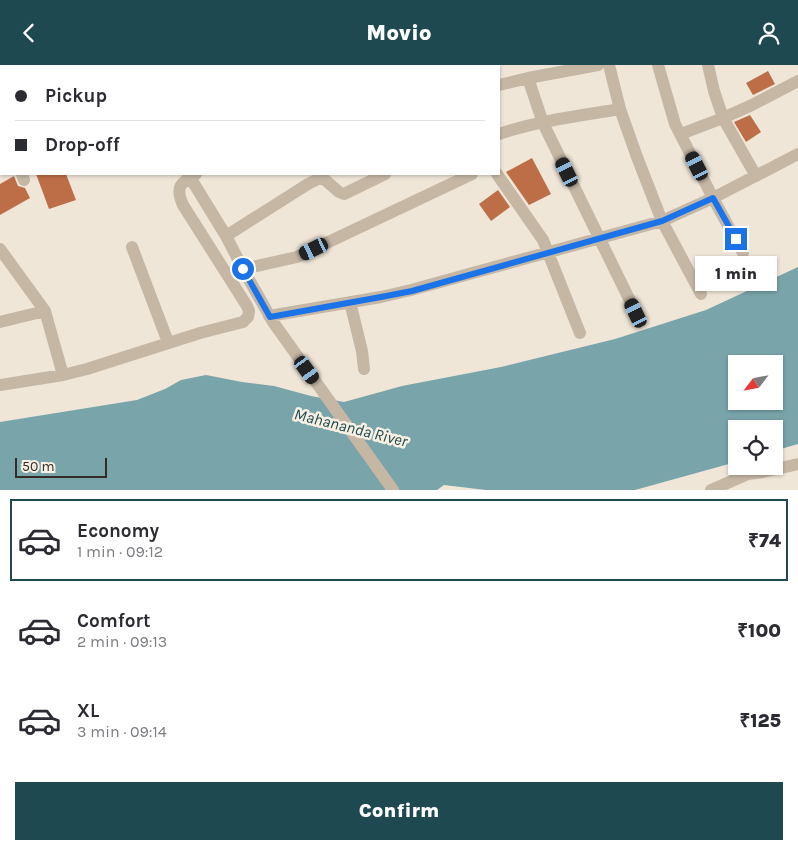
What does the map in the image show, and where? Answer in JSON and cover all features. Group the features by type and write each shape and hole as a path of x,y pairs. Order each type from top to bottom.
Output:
{"street":[{"path":"500,85 598,65"},
{"path":"609,65 620,109 636,157 662,221 701,293"},
{"path":"658,65 675,124 743,253"},
{"path":"708,65 723,118 756,176"},
{"path":"528,78 543,123 636,313"},
{"path":"680,134 752,105 798,81"},
{"path":"500,135 515,129 543,123 620,109"},
{"path":"272,321 350,302 412,291 662,221 713,198 798,154"},
{"path":"0,385 63,375 87,369 168,342 243,322 248,317 249,311 179,197 182,184 191,175 272,321 393,490"},
{"path":"226,236 318,179 324,179 344,194 383,175"},
{"path":"243,269 298,257 470,175"},
{"path":"498,175 543,240 580,333"},
{"path":"132,247 168,342"},
{"path":"0,249 44,311 63,375"},
{"path":"350,302 362,351 364,369"},
{"path":"0,322 44,311"},
{"path":"713,490 748,474 798,464"}],"water":[{"name":"Mahananda River","path":"798,267 798,444 783,448 783,420 728,420 728,464 635,490 486,490 444,485 437,490 0,490 0,422 137,400 165,389 181,380 206,375 274,386 311,396 344,402 402,386 501,367 615,339 706,310"}],"building":[{"path":"768,71 775,84 753,95 746,83"},
{"path":"750,115 761,132 746,142 734,122"},
{"path":"532,158 551,194 529,205 506,172"},
{"path":"36,175 66,175 76,200 49,209"},
{"path":"14,176 18,186 25,188 30,198 0,215 0,184"},
{"path":"498,190 510,207 491,221 479,204"}],"route":[{"path":"243,269 270,317 412,291 662,221 713,198 736,239"}]}
